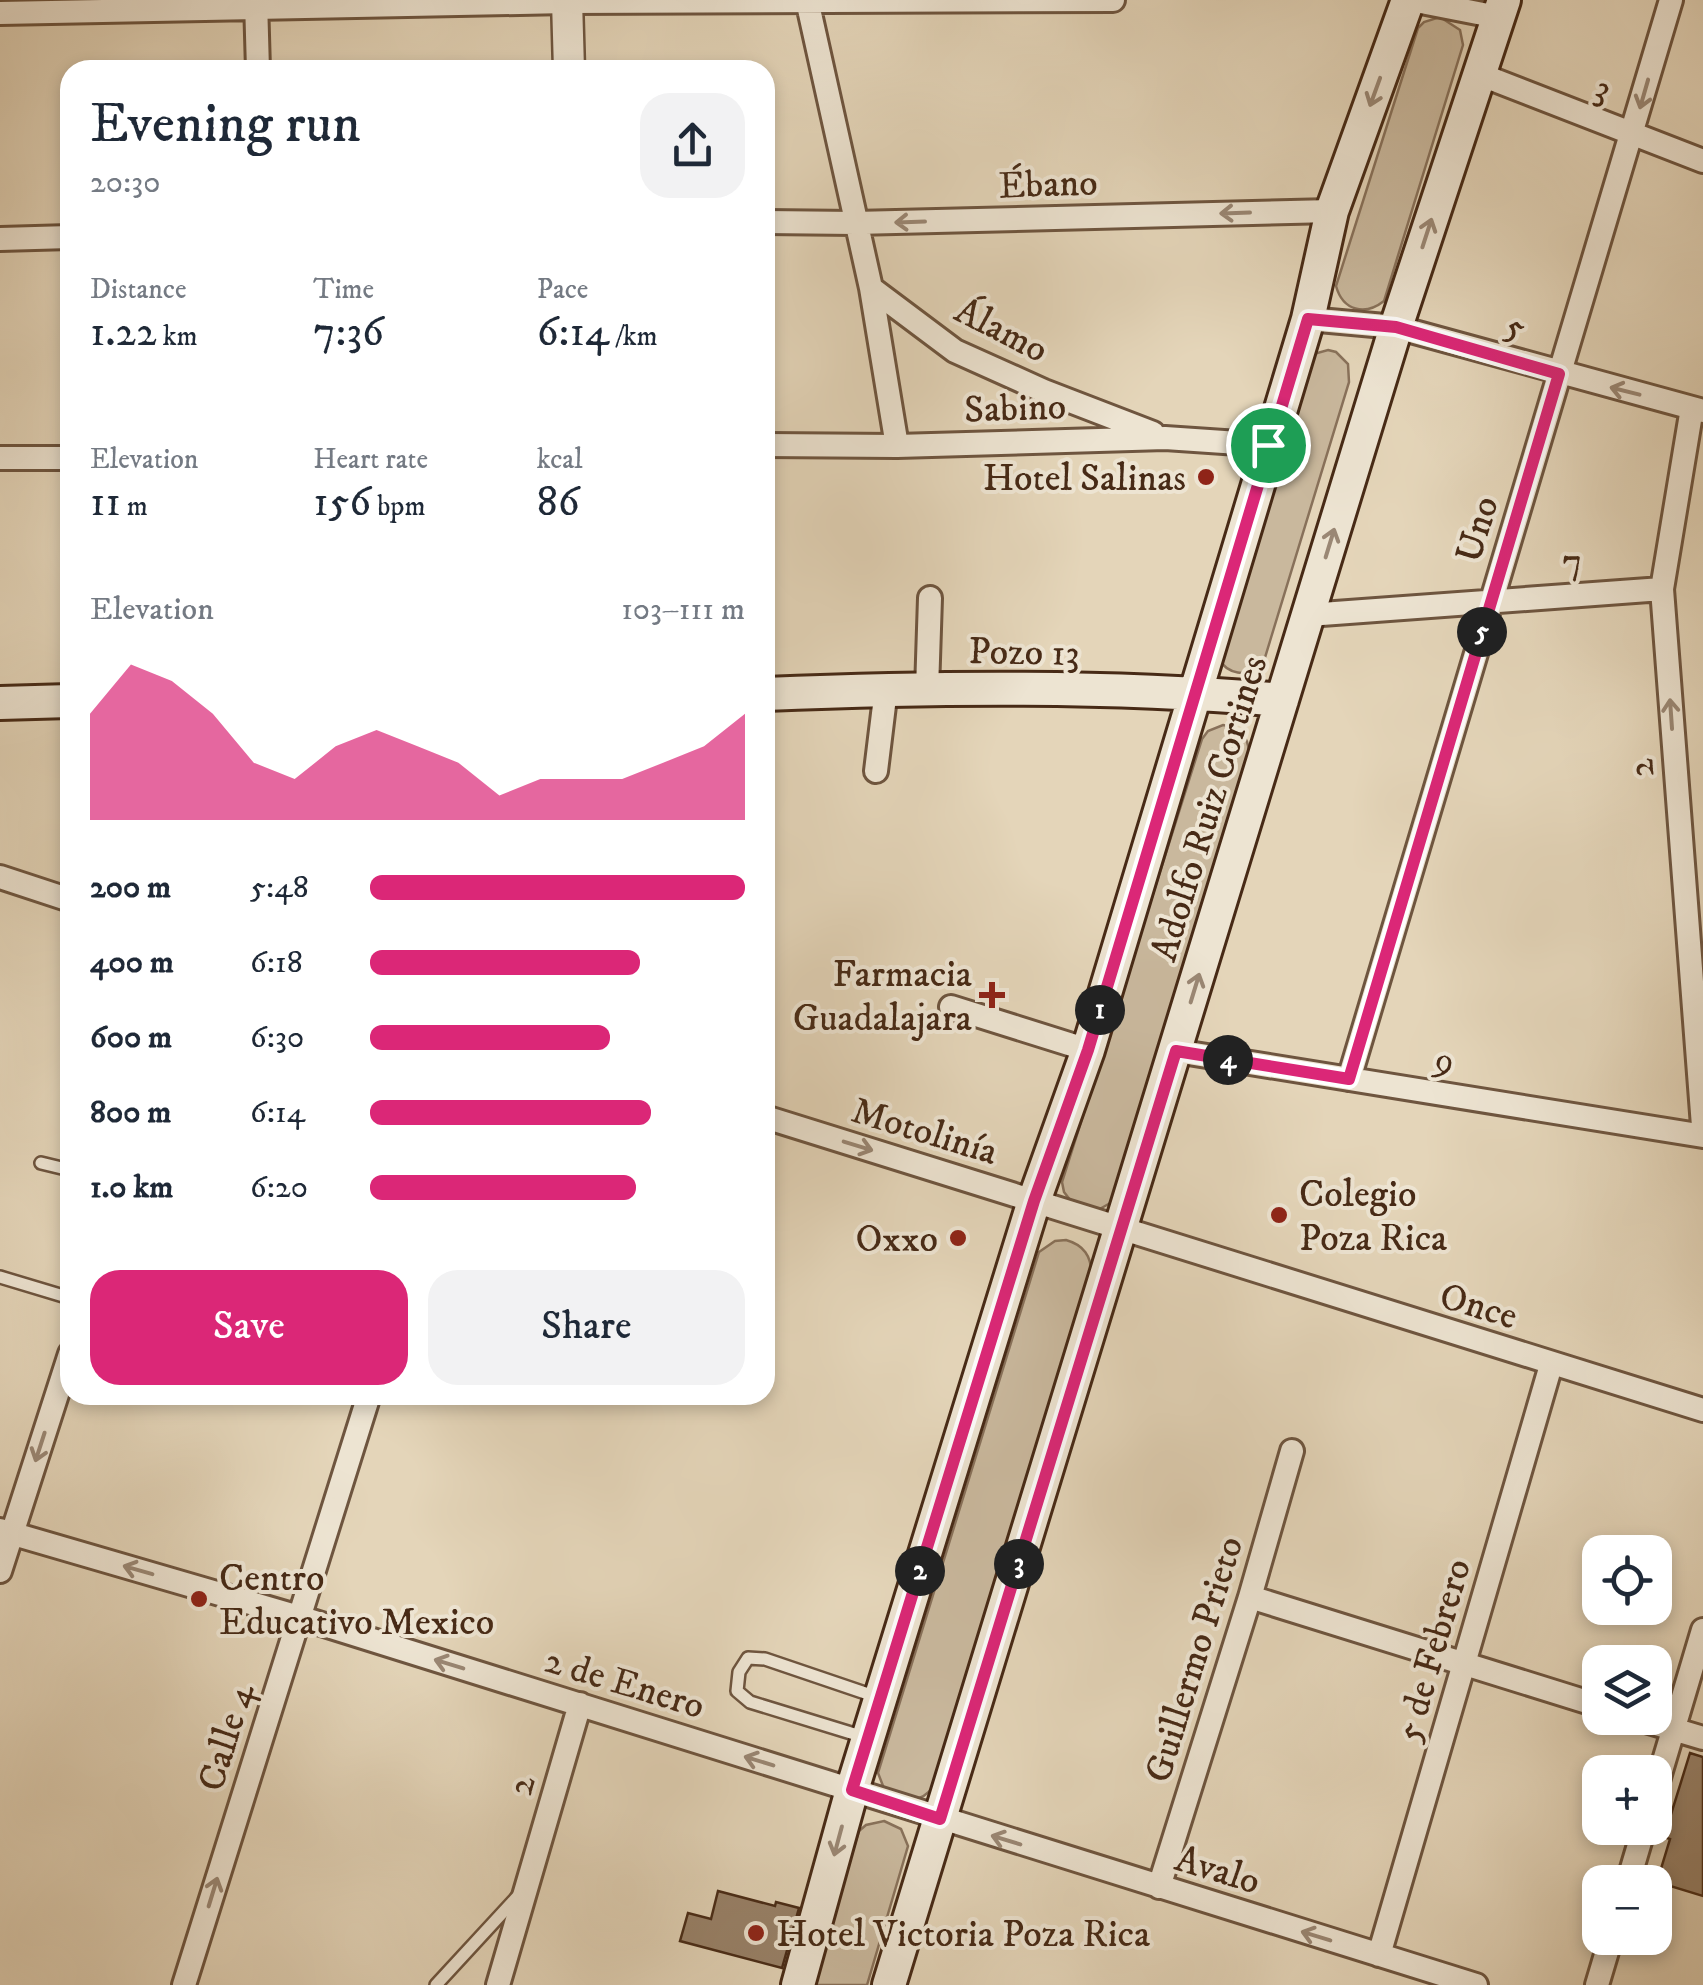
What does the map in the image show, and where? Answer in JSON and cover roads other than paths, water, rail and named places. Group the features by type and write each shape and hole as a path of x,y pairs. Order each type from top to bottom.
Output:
{"main road":[{"name":"Adolfo Ruiz Cortines","path":"798,1985 852,1790 1034,1201 1088,1050 1308,319 1332,211 1410,0"},
{"name":"Adolfo Ruiz Cortines","path":"889,1985 1396,327 1501,8"},
{"name":"Pozo 13","path":"775,694 886,689 1195,692 1282,700"},
{"path":"0,703 60,701"}],"street":[{"path":"807,0 871,288 897,446"},
{"path":"0,12 256,4 1113,0"},
{"path":"1410,0 1501,8"},
{"name":"Uno","path":"1349,1079 1671,0"},
{"path":"567,1 569,60"},
{"path":"256,4 258,60"},
{"name":"3","path":"1479,74 1703,161"},
{"name":"Ébano","path":"775,222 855,224 1332,211"},
{"path":"0,239 60,237"},
{"name":"Álamo","path":"871,288 954,351 1165,438"},
{"name":"5","path":"1308,319 1396,327 1698,410"},
{"name":"2","path":"1698,410 1662,589 1703,1126"},
{"name":"Sabino","path":"775,446 1165,438 1268,445"},
{"path":"0,458 60,458"},
{"name":"7","path":"1308,615 1662,589"},
{"path":"926,690 930,598"},
{"path":"876,770 886,689"},
{"path":"0,877 60,897"},
{"path":"951,1007 1088,1050"},
{"name":"9","path":"1176,1051 1703,1136"},
{"name":"Motolinía","path":"775,1119 1121,1229"},
{"name":"Once","path":"1121,1229 1703,1410"},
{"name":"5 de Febrero","path":"1379,1955 1552,1364"},
{"path":"0,1571 6,1532 60,1382"},
{"name":"Calle 4","path":"184,1985 365,1405"},
{"name":"Guillermo Prieto","path":"1159,1887 1292,1451"},
{"name":"2 de Enero","path":"6,1532 299,1617 940,1819"},
{"path":"1250,1597 1582,1700"},
{"path":"1666,1755 1703,1630"},
{"name":"2","path":"498,1985 580,1704"},
{"path":"1674,1729 1703,1738"},
{"name":"Avalo","path":"940,1819 1476,1985"},
{"path":"1598,1985 1607,1955"}],"lane":[{"path":"42,1162 60,1167"},
{"path":"0,1277 60,1295"},
{"path":"868,1739 750,1702 738,1691 740,1672 748,1658 765,1659 880,1699"},
{"name":"2","path":"436,1985 527,1885"}],"place":[{"name":"Hotel Salinas","path":"1206,477"},
{"name":"Farmacia Guadalajara","path":"992,995"},
{"name":"Colegio Poza Rica","path":"1279,1215"},
{"name":"Oxxo","path":"958,1238"},
{"name":"Centro Educativo Mexico","path":"199,1599"},
{"name":"Hotel Victoria Poza Rica","path":"756,1933"}]}
